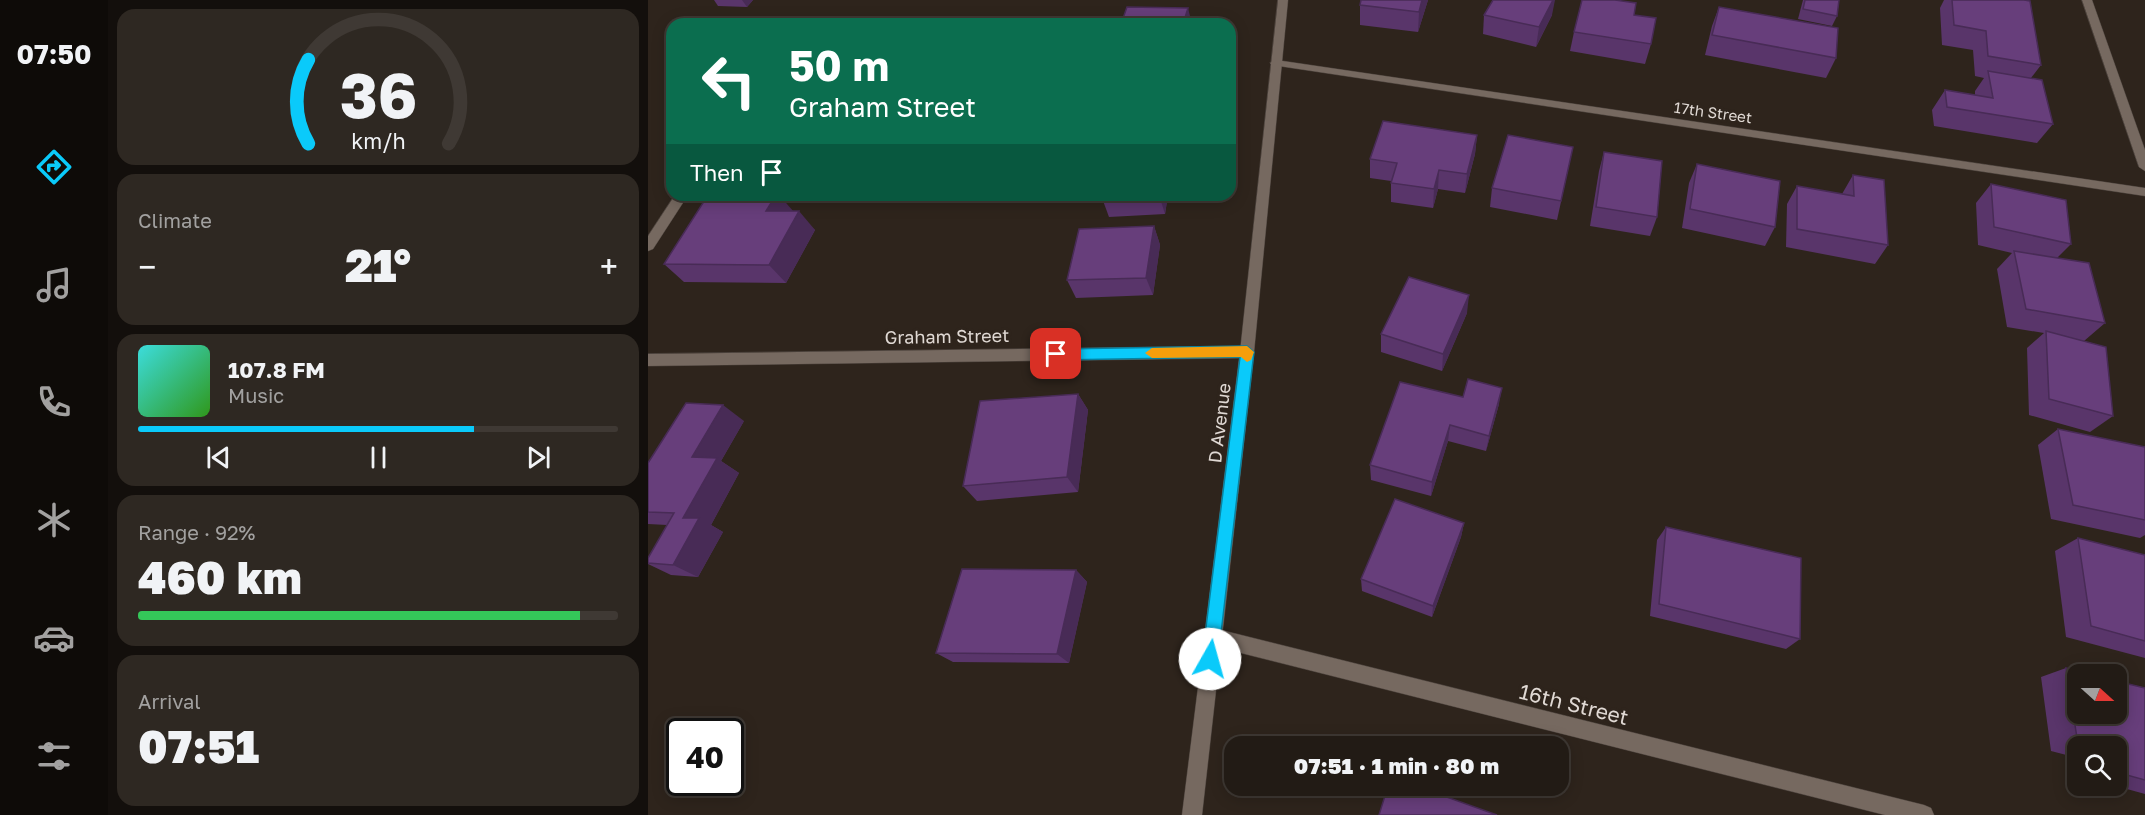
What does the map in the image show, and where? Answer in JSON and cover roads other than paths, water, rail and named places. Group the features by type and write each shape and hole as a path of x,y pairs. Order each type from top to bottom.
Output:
{"street":[{"name":"D Avenue","path":"1192,815 1247,352 1283,0"},
{"path":"2087,0 2145,167"},
{"name":"17th Street","path":"1276,63 2145,192"},
{"path":"648,246 678,201"},
{"name":"Graham Street","path":"648,360 1247,352"},
{"name":"16th Street","path":"1213,637 1924,815"}]}
